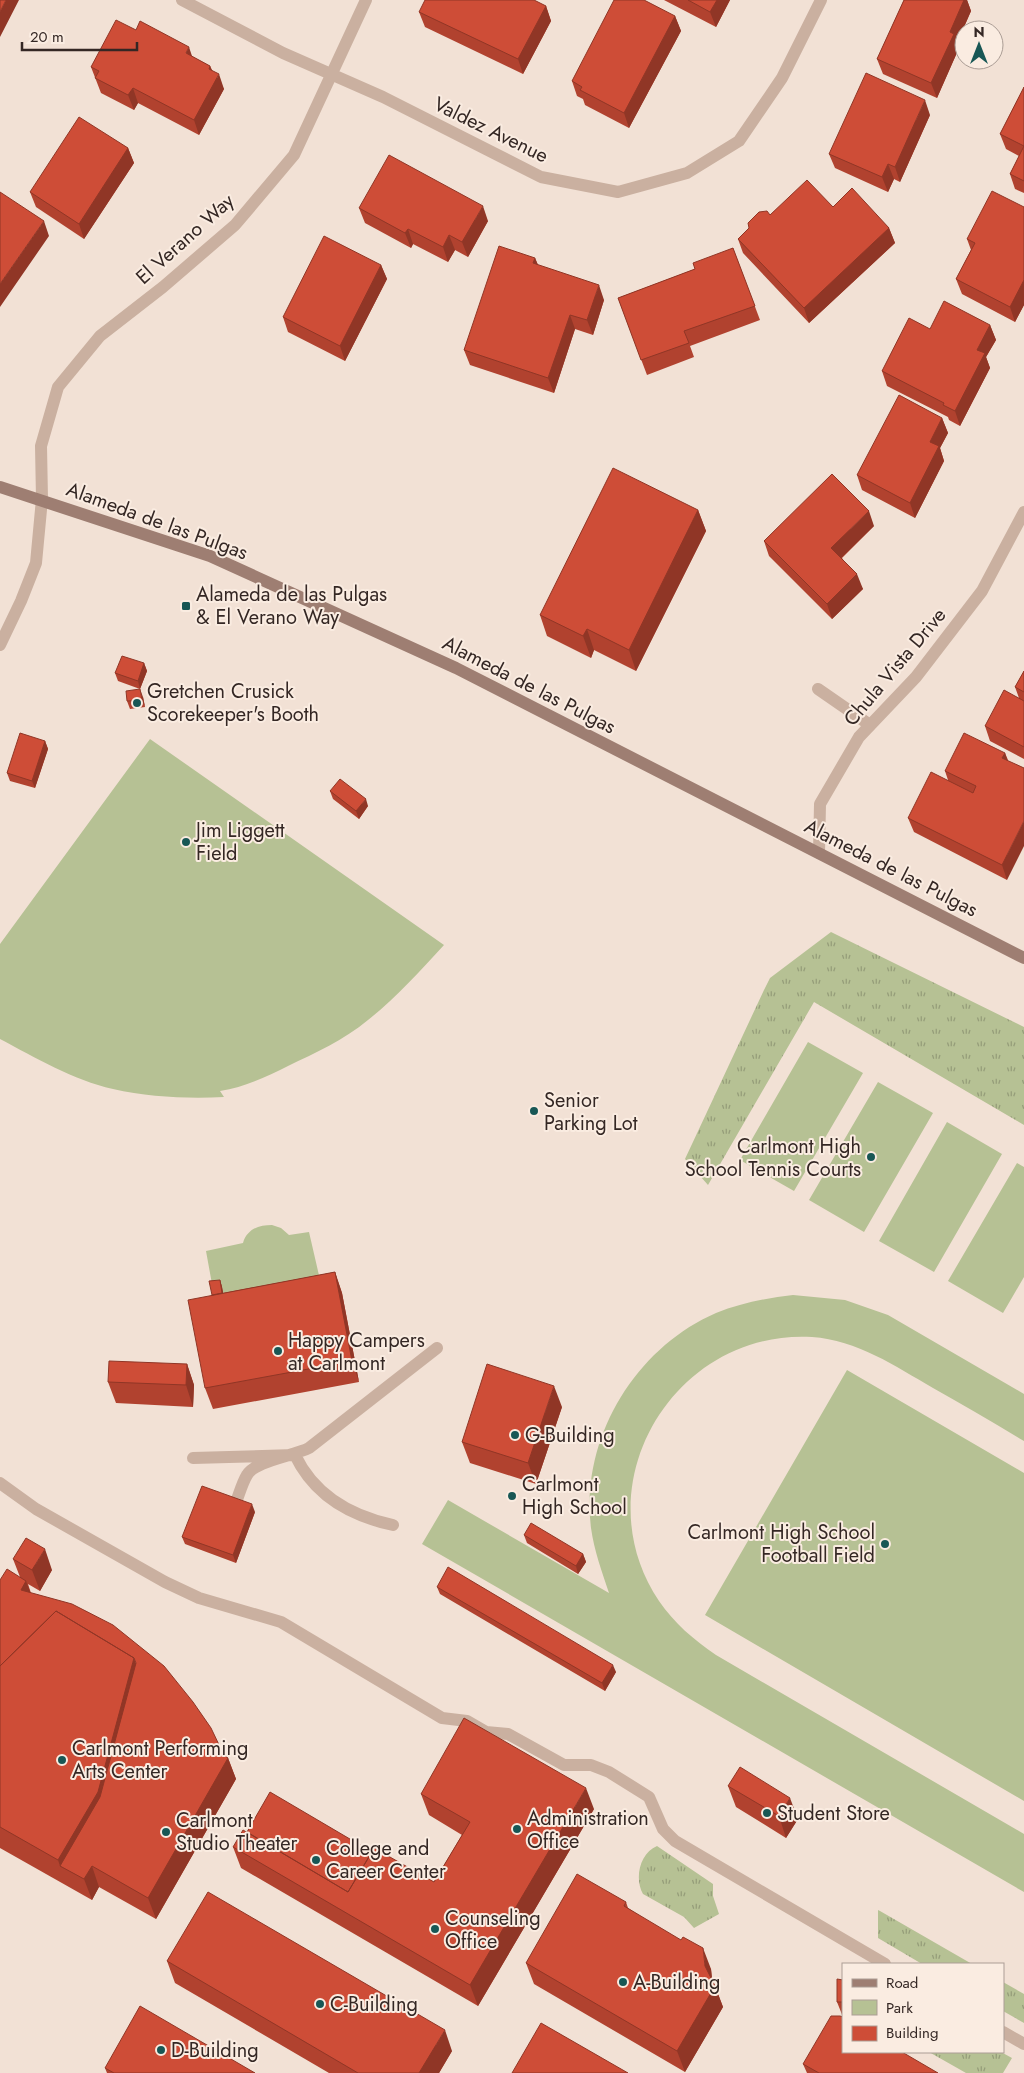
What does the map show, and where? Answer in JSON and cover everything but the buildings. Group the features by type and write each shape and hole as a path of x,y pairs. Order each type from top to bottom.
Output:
{"main road":[{"name":"Alameda de las Pulgas","path":"0,487 42,499 210,556 456,668 1024,958"}],"street":[{"name":"Valdez Avenue","path":"182,0 290,56 331,73 541,177 618,192 687,173 739,141 782,78 821,0"},
{"name":"El Verano Way","path":"0,644 21,601 36,563 42,499 41,446 58,387 100,336 163,286 240,218 294,155 366,0"},
{"name":"Chula Vista Drive","path":"819,853 820,804 859,737 916,677 982,591 1024,512"},
{"path":"818,690 870,725"},
{"path":"235,1505 247,1475 252,1468 295,1455 309,1448 437,1348"},
{"path":"193,1458 295,1455"},
{"path":"295,1455 310,1480 324,1495 348,1511 393,1525"},
{"path":"0,1483 36,1509 165,1582 199,1598 281,1622 442,1718 467,1721 486,1732 508,1734 564,1765 591,1765 610,1772 649,1797 655,1806 663,1829 675,1841 883,1963"},
{"path":"1004,2033 1024,2044"}],"green space":[{"name":"Jim Liggett Field","path":"150,739 444,945 378,1012 349,1034 329,1046 271,1074 246,1084 220,1091 224,1097 168,1097 113,1089 69,1074 0,1039 0,944"},
{"path":"831,932 1024,1027 1024,1125 814,1002 708,1185 685,1159 764,990 770,978"},
{"name":"Carlmont High School Tennis Courts","path":"808,1042 863,1073 794,1191 740,1160"},
{"name":"Carlmont High School Tennis Courts","path":"878,1082 933,1113 864,1232 809,1200"},
{"name":"Carlmont High School Tennis Courts","path":"947,1122 1002,1154 934,1272 879,1241"},
{"path":"1017,1163 1024,1167 1024,1277 1003,1313 948,1281"},
{"path":"272,1225 281,1228 289,1235 309,1232 324,1297 218,1317 206,1251 243,1243 247,1234 254,1229"},
{"path":"793,1295 845,1300 888,1315 1024,1394 1024,1441 890,1363 845,1343 812,1337 763,1341 719,1359 682,1386 654,1422 637,1464 631,1510 638,1556 659,1601 671,1617 692,1637 716,1655 1024,1834 1024,1892 422,1544 448,1500 609,1593 592,1536 590,1495 594,1462 604,1430 619,1400 638,1373 661,1349 687,1329 716,1313 735,1306"},
{"name":"Carlmont High School Football Field","path":"847,1370 1024,1473 1024,1801 705,1615"},
{"path":"657,1846 713,1884 713,1896 719,1914 694,1928 684,1917 643,1894 639,1881 640,1867 646,1854"},
{"path":"878,1910 970,1963 920,1963 878,1938"},
{"path":"1004,1983 1024,1994 1024,2023 1004,2012"},
{"path":"931,2053 1003,2053 1012,2058 1003,2073 966,2073"}],"place":[{"name":"Alameda de las Pulgas & El Verano Way","path":"186,606"},
{"name":"Gretchen Crusick Scorekeeper's Booth","path":"137,703"},
{"name":"Jim Liggett Field","path":"186,842"},
{"name":"Senior Parking Lot","path":"534,1111"},
{"name":"Carlmont High School Tennis Courts","path":"871,1157"},
{"name":"Happy Campers at Carlmont","path":"278,1351"},
{"name":"G-Building","path":"515,1435"},
{"name":"Carlmont High School","path":"512,1496"},
{"name":"Carlmont High School Football Field","path":"885,1544"},
{"name":"Carlmont Performing Arts Center","path":"62,1760"},
{"name":"Student Store","path":"767,1813"},
{"name":"Administration Office","path":"517,1829"},
{"name":"Carlmont Studio Theater","path":"166,1832"},
{"name":"College and Career Center","path":"316,1860"},
{"name":"Counseling Office","path":"435,1929"},
{"name":"A-Building","path":"623,1982"},
{"name":"C-Building","path":"320,2004"},
{"name":"D-Building","path":"161,2050"}]}
